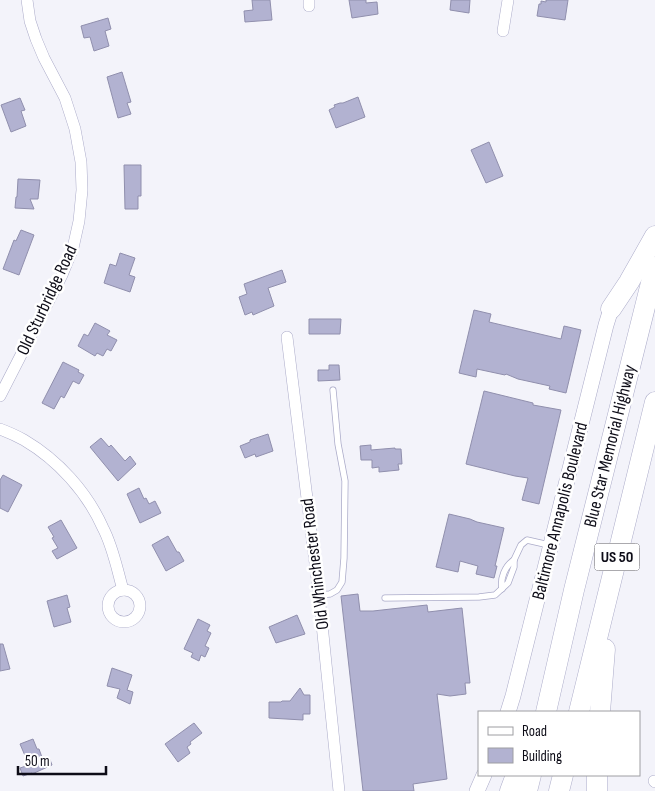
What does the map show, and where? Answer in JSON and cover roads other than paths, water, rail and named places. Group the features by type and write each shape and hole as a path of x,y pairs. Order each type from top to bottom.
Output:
{"highway":[{"path":"611,309 655,236"},
{"name":"Blue Star Memorial Highway","path":"546,711 574,590 655,267"},
{"path":"611,309 620,306 636,312 639,330"},
{"name":"Blue Star Memorial Highway","path":"578,711 655,402"},
{"path":"600,711 602,669 612,581"},
{"path":"536,711 574,590"},
{"path":"510,791 516,776"},
{"path":"527,791 531,776"},
{"path":"559,791 563,776"}],"street":[{"name":"Old Sturbridge Road","path":"0,396 62,275 73,248 80,221 81,162 75,129 65,98 36,39 26,0"},
{"path":"504,31 508,0"},
{"name":"Baltimore Annapolis Boulevard","path":"508,711 514,696 611,309"},
{"name":"Old Whinchester Road","path":"287,337 319,595 339,791"},
{"path":"0,428 24,440 47,456 80,490 103,528 112,550 123,590"},
{"path":"477,791 484,776"}],"lane":[{"path":"319,595 330,594 337,590 342,582 344,558 345,481 338,444 333,390"},
{"path":"385,598 479,597 495,595 502,588 501,581 508,564 514,560 521,545 527,540 551,545"}]}
